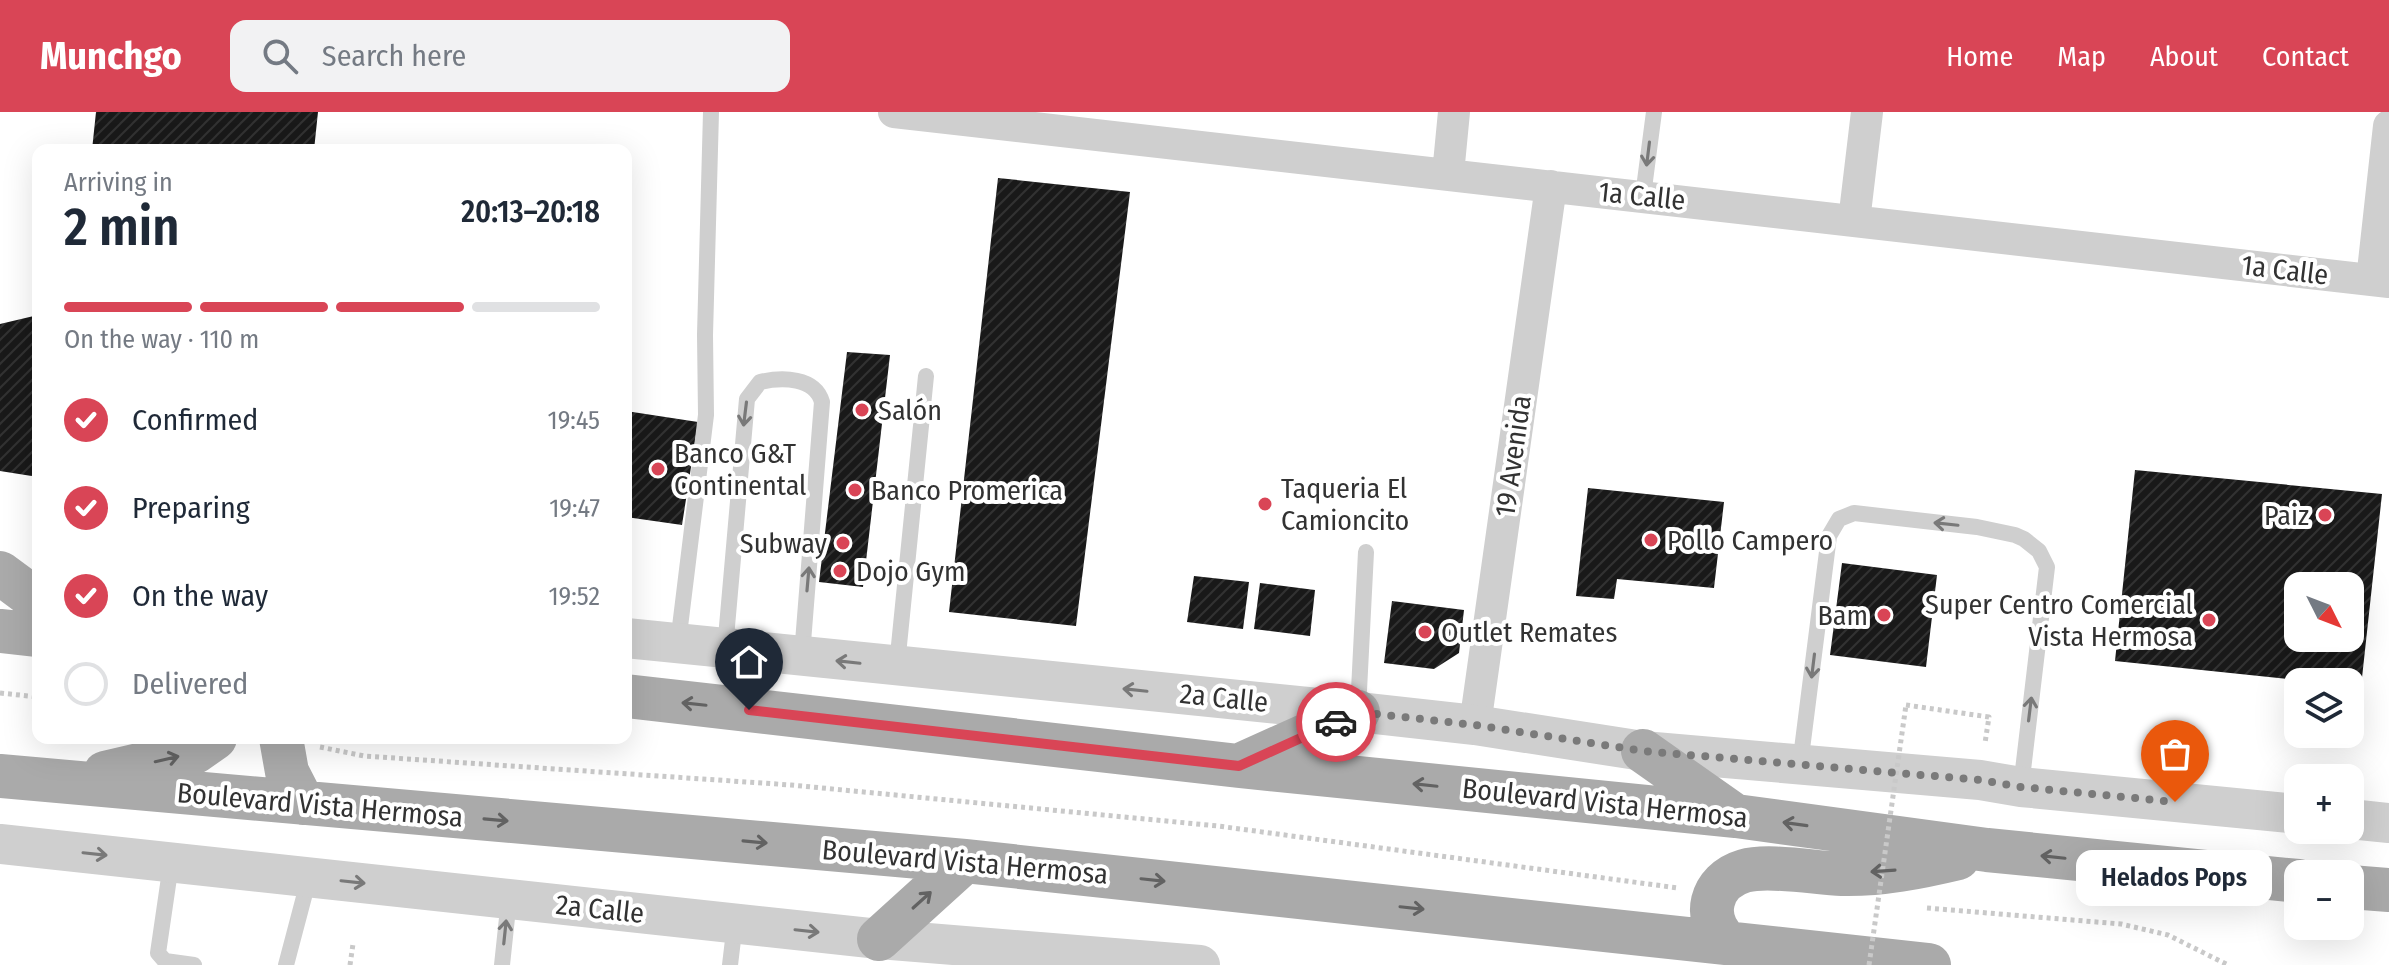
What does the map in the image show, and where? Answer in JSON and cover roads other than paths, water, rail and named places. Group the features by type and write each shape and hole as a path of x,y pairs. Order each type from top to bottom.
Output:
{"main road":[{"path":"0,573 32,597"},
{"path":"0,631 32,634"},
{"name":"Boulevard Vista Hermosa","path":"632,697 1239,766 1736,816 1987,850 2284,880"},
{"path":"1239,766 1358,712"},
{"path":"64,783 195,752 206,744"},
{"path":"282,744 287,772 303,803"},
{"path":"1643,751 1736,816"},
{"name":"Boulevard Vista Hermosa","path":"0,776 965,861 1727,942 1790,958 1929,965"},
{"path":"1727,942 1720,936 1712,920 1715,893 1732,877 1753,869 1847,874 1911,869 1987,850"},
{"path":"879,939 965,861"},
{"path":"2364,888 2389,890"}],"street":[{"name":"1a Calle","path":"894,112 1013,120 1448,174 2380,281"},
{"path":"1448,174 1454,112"},
{"path":"1854,221 1867,112"},
{"path":"2380,281 2389,126"},
{"name":"19 Avenida","path":"1475,725 1551,186"},
{"path":"0,564 32,569"},
{"name":"2a Calle","path":"632,639 1358,712 1475,725 1643,751 1980,780 2021,787 2284,813"},
{"path":"2364,820 2389,823"},
{"name":"2a Calle","path":"0,844 1075,960 1200,965"}],"lane":[{"path":"678,644 706,415 711,112"},
{"path":"1643,196 1654,112"},
{"path":"896,666 926,376"},
{"path":"725,649 747,399 760,382 799,381 812,385 819,392 822,402 802,657"},
{"path":"1800,765 1829,536 1839,519 1854,513 2002,532 2024,539 2039,551 2047,567 2021,787"},
{"path":"1358,712 1366,552"},
{"path":"172,863 158,953 165,961 194,965"},
{"path":"286,965 309,878"},
{"path":"502,965 509,899"},
{"path":"730,965 735,923"}],"place":[{"name":"Salón","path":"862,410"},
{"name":"Banco G&T Continental","path":"658,469"},
{"name":"Banco Promerica","path":"855,490"},
{"name":"Taqueria El Camioncito","path":"1265,504"},
{"name":"Paiz","path":"2325,515"},
{"name":"Pollo Campero","path":"1651,540"},
{"name":"Subway","path":"843,543"},
{"name":"Dojo Gym","path":"840,571"},
{"name":"Bam","path":"1884,615"},
{"name":"Super Centro Comercial Vista Hermosa","path":"2209,620"},
{"name":"Outlet Remates","path":"1425,632"},
{"name":"Helados Pops","path":"2175,802"}]}
